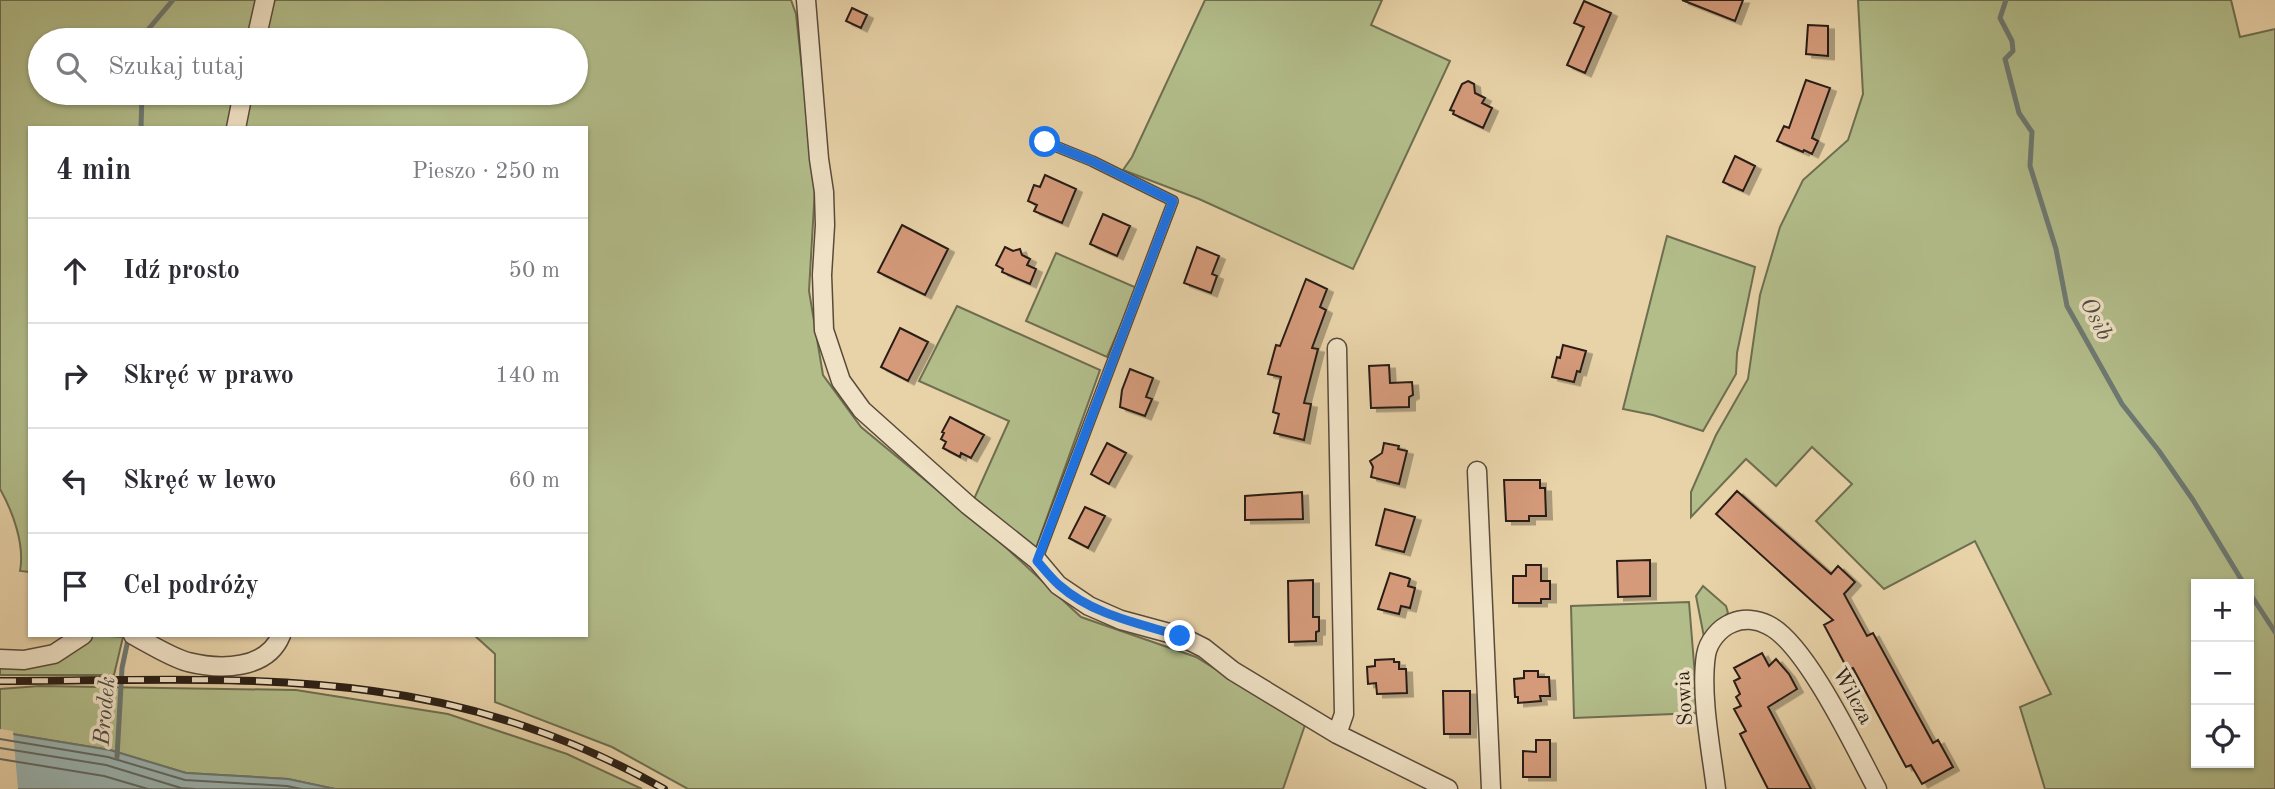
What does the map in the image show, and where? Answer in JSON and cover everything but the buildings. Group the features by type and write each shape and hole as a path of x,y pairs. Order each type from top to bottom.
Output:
{"street":[{"path":"259,28 265,0"},
{"path":"806,0 824,192 824,330 841,381 862,410 968,505 1037,561 1058,585 1089,606 1121,620 1180,636 1204,648 1233,671 1338,734 1448,789"},
{"path":"236,126 241,105"},
{"path":"1338,348 1344,714 1338,734"},
{"path":"1477,471 1492,789"},
{"name":"Sowia","path":"1716,789 1704,678 1706,652 1716,634 1731,623 1750,619 1769,625 1778,632"},
{"name":"Wilcza","path":"1778,632 1821,685 1877,789"},
{"path":"0,660 24,660 54,654 80,637"},
{"path":"140,639 187,662 228,666 250,664 276,647 280,637"}],"lane":[{"path":"1037,561 1173,201 1092,161 1045,142"}],"green space":[{"path":"0,0 262,0 256,28 28,28 28,105 239,105 234,126 28,126 28,572 20,571 21,550 17,529 0,489"},
{"path":"273,0 791,0 796,14 815,188 809,291 823,375 861,427 999,541 1081,617 1196,657 1305,725 1283,789 688,789 612,747 495,702 495,654 476,637 588,637 588,126 242,126 246,105 588,105 588,28 265,28"},
{"path":"1205,0 1382,0 1371,25 1450,61 1353,269 1199,199 1123,170 1132,157"},
{"path":"1858,0 2231,0 2240,37 2275,29 2275,789 2045,789 2020,707 2051,694 1975,541 1884,589 1816,521 1852,484 1812,447 1776,486 1746,459 1691,517 1691,492 1716,435 1748,379 1760,295 1780,227 1803,180 1848,140 1863,94"},
{"path":"1667,236 1755,267 1737,353 1736,374 1703,431 1653,415 1623,409"},
{"path":"1056,253 1137,288 1107,357 1026,321"},
{"path":"957,306 1100,370 1036,548 1026,543 974,499 1009,421 919,381"},
{"path":"1703,586 1726,606 1728,613 1704,637 1696,596"},
{"path":"1689,602 1698,713 1574,718 1571,606"},
{"path":"91,637 123,637 114,675 0,675 0,666 75,645"},
{"path":"39,686 296,690 448,714 567,754 642,789 335,789 288,779 186,773 110,750 0,732 0,689"}],"water":[{"path":"0,732 110,750 186,773 288,779 335,789 0,789"}],"pier":[{"path":"0,729 13,731 18,789 0,789"}],"waterway":[{"name":"Brodek","path":"149,28 173,0"},
{"name":"Osib","path":"2006,0 2000,18 2012,41 2013,51 2005,59 2019,113 2032,132 2030,166 2056,249 2067,306 2122,404 2193,500 2241,579"},
{"name":"Brodek","path":"141,126 142,105"},
{"name":"Osib","path":"2254,600 2275,632"},
{"name":"Brodek","path":"117,757 122,668 129,637"}],"railway":[{"path":"0,681 234,680 327,686 411,697 486,714 559,739 664,789"}],"route":[{"path":"1045,142 1092,161 1173,201 1037,561 1058,585 1089,606 1121,620 1180,636"}]}
